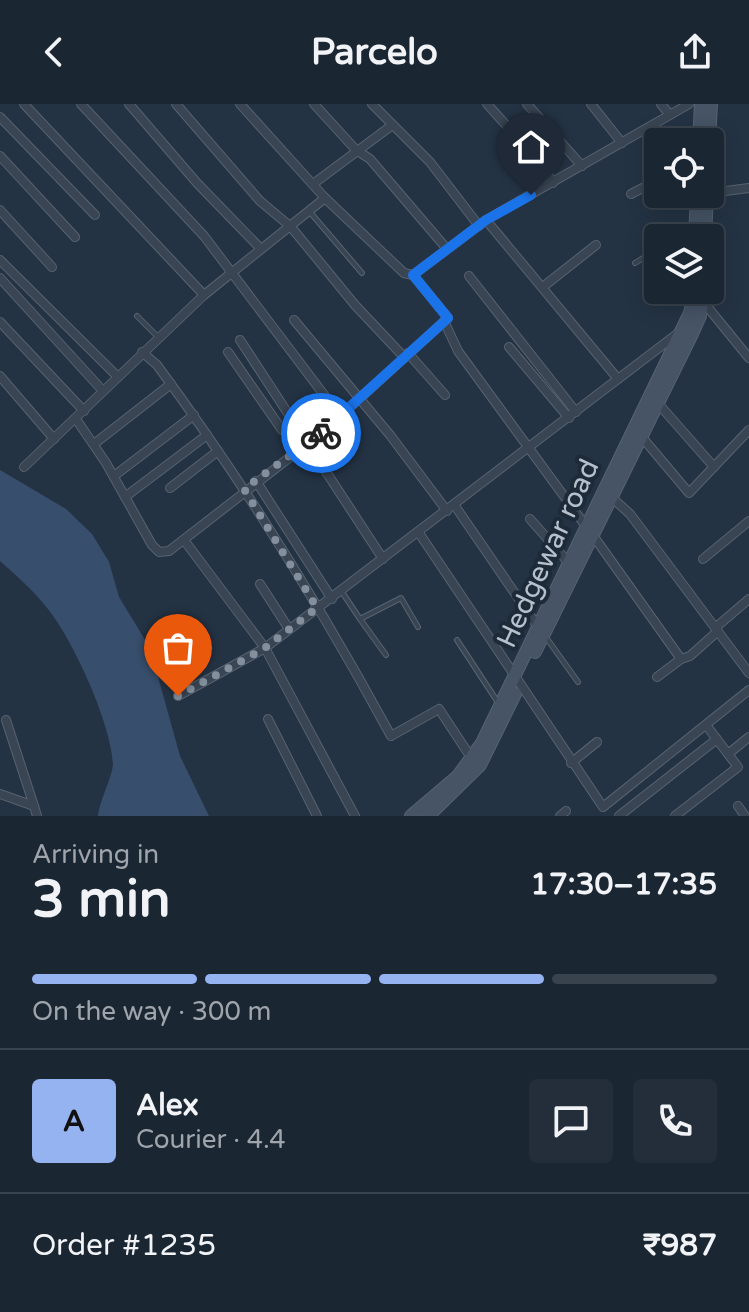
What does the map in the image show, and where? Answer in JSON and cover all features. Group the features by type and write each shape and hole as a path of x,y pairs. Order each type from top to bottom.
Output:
{"main road":[{"path":"700,128 701,104"},
{"path":"710,128 711,104"},
{"name":"Hedgewar road","path":"421,814 480,765 540,631 686,333 695,304"},
{"name":"Hedgewar road","path":"606,494 641,436 654,400"},
{"name":"Hedgewar road","path":"540,631 568,562 589,529"},
{"name":"Hedgewar road","path":"421,814 472,759 517,681"}],"street":[{"path":"24,104 204,295"},
{"path":"81,104 195,226 340,416"},
{"path":"129,104 197,183 261,249"},
{"path":"176,104 260,201 291,227 355,305 445,395"},
{"path":"76,419 159,552 169,551 244,489 308,443 448,318 413,275 404,273 325,198 240,104"},
{"path":"314,104 356,150 370,159 447,249"},
{"path":"372,104 544,286 618,379"},
{"path":"487,104 543,166 553,183"},
{"path":"527,104 582,166"},
{"path":"591,104 622,143"},
{"path":"661,104 670,115"},
{"path":"413,275 483,223 689,104"},
{"path":"0,117 95,215"},
{"path":"313,184 391,126"},
{"path":"0,156 75,237"},
{"path":"631,194 644,187"},
{"path":"724,192 749,188"},
{"path":"24,467 204,295 325,198"},
{"path":"1,212 52,267"},
{"path":"544,286 596,245"},
{"path":"0,260 118,377"},
{"path":"469,276 572,415"},
{"path":"0,278 103,391"},
{"path":"707,304 749,358"},
{"path":"294,320 451,508 540,631"},
{"path":"444,321 458,351 681,659"},
{"path":"0,322 84,411"},
{"path":"178,696 265,648 618,379 686,333"},
{"path":"240,340 383,559"},
{"path":"509,347 572,415"},
{"path":"142,352 171,384 244,489 335,633 391,736 439,709 472,759"},
{"path":"228,352 282,430 292,424"},
{"path":"0,376 54,439"},
{"path":"94,444 171,384"},
{"path":"654,400 714,467"},
{"path":"114,476 194,415"},
{"path":"641,436 689,493 749,430"},
{"path":"125,497 207,435"},
{"path":"170,488 218,451"},
{"path":"256,481 332,599"},
{"path":"606,494 630,514 749,673"},
{"path":"530,519 568,562"},
{"path":"703,559 749,521"},
{"path":"419,533 603,807 749,690"},
{"path":"184,540 265,648 355,816"},
{"path":"260,584 289,629"},
{"path":"657,677 690,656 749,599"},
{"path":"268,719 317,816"},
{"path":"6,720 37,816"},
{"path":"675,816 738,767 706,725"},
{"path":"728,754 749,737"},
{"path":"619,816 717,739"},
{"path":"571,763 597,742"},
{"path":"0,794 34,806"},
{"path":"738,806 745,816"}],"lane":[{"path":"309,211 362,273"},
{"path":"635,263 644,258"},
{"path":"137,316 158,338"},
{"path":"342,592 386,655"},
{"path":"360,619 401,598 418,627"},
{"path":"540,631 578,682"},
{"path":"457,640 500,706"}],"water":[{"path":"0,470 66,509 92,534 109,562 119,597 150,648 180,756 209,816 98,816 113,763 105,726 89,683 58,623 37,596 0,561"}],"way so far":[{"path":"178,696 265,648 317,608 244,489 321,433"}],"route":[{"path":"321,433 448,318 413,275 486,220 531,195"}]}
